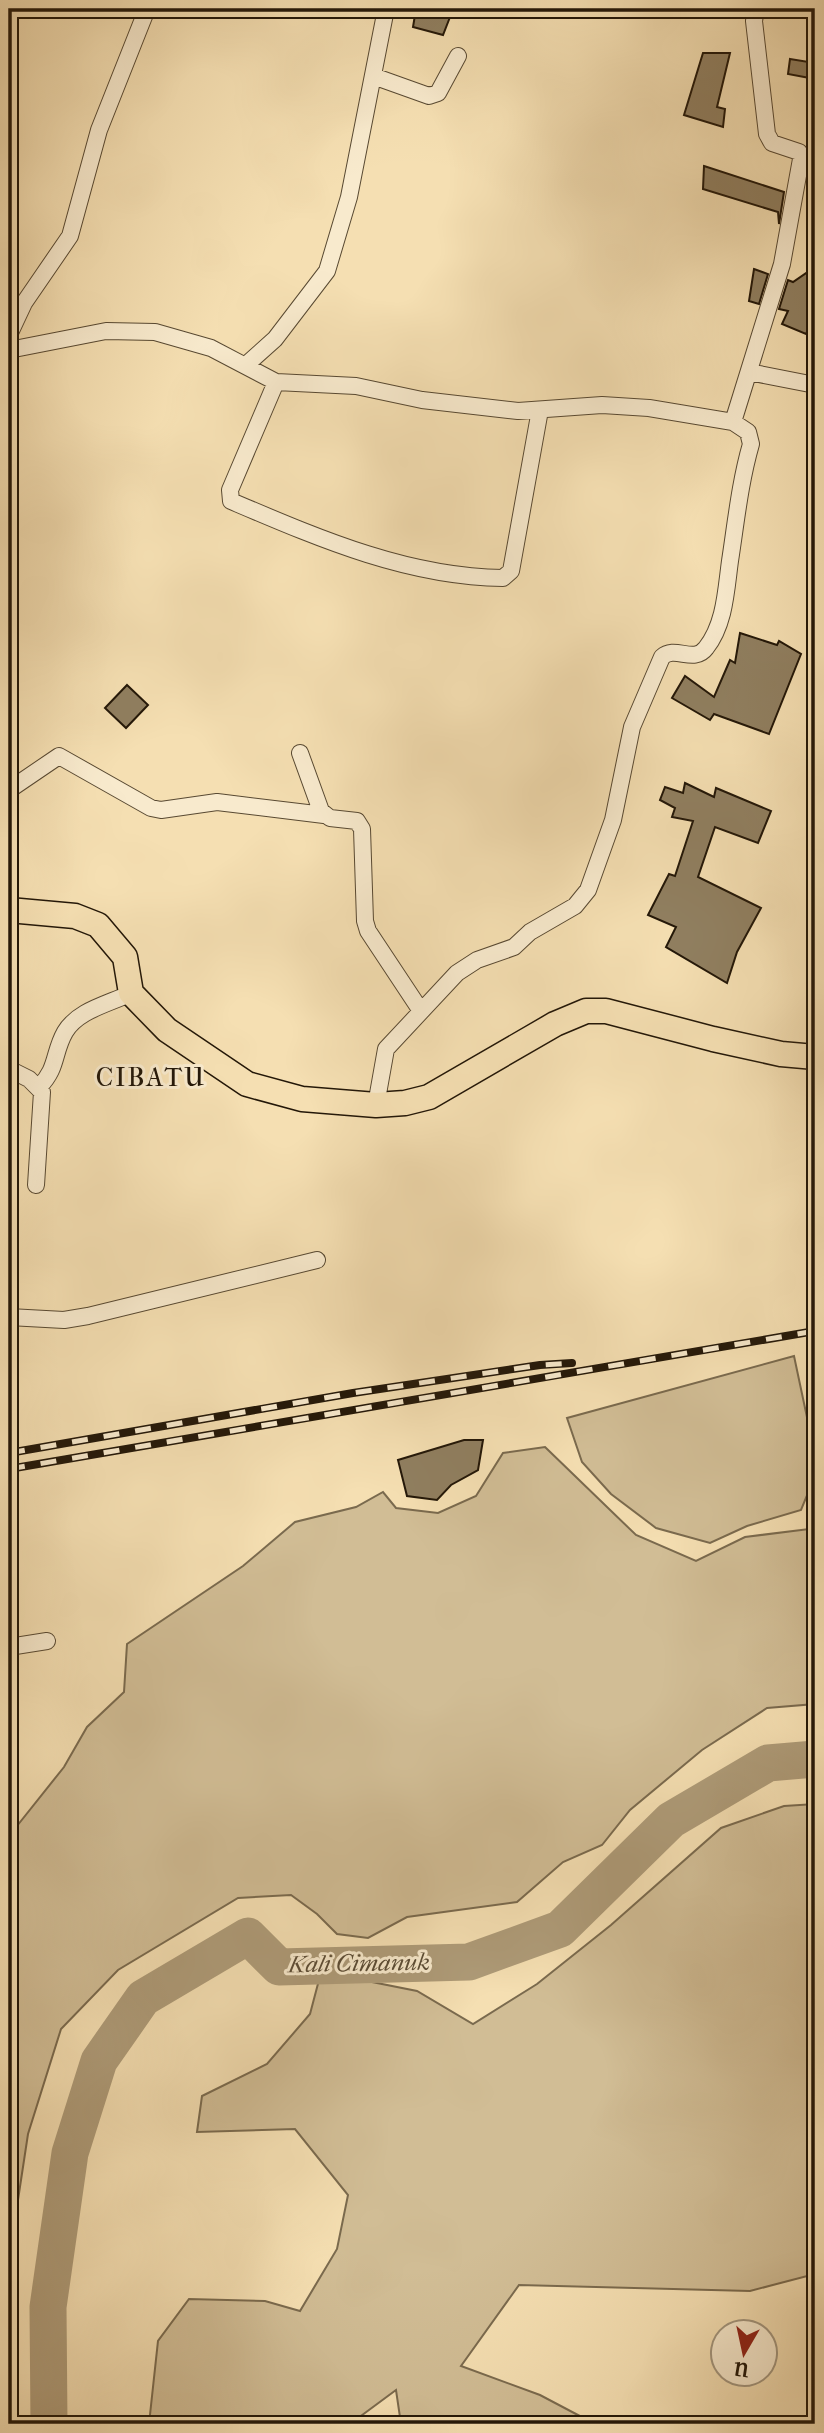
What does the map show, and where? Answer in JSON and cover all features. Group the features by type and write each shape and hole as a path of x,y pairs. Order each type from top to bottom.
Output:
{"main road":[{"path":"9,910 75,916 98,925 125,957 131,993 167,1030 247,1084 302,1099 376,1105 405,1103 429,1097 555,1024 586,1011 606,1011 781,1054 815,1056"}],"street":[{"path":"9,335 13,315 70,236 99,130 147,9"},
{"path":"246,365 275,339 327,271 349,197 386,9"},
{"path":"733,422 782,264 801,159 799,152 772,143 767,134 754,21 756,9"},
{"path":"373,76 429,96 438,93 458,56"},
{"path":"9,350 80,335 129,330 184,338 246,365 276,382 328,383 422,400 518,411 602,405 626,406 733,422 748,432 751,444 724,604 705,650 686,656 667,653 647,689 632,727 613,820 588,890 575,906 530,932 514,947 467,965 421,1011 386,1049 376,1105"},
{"path":"749,372 815,385"},
{"path":"276,382 230,490 231,501 356,550 410,568 459,577 503,578 511,571 540,410"},
{"path":"300,752 324,816"},
{"path":"9,790 59,757 151,808 161,810 217,802 357,821 365,839 365,921 368,931 421,1011"},
{"path":"39,1087 51,1075 63,1038 74,1021 85,1012 131,993"},
{"path":"9,1069 39,1087 43,1100 36,1185"},
{"path":"9,1317 64,1320 88,1317 317,1260"},
{"path":"9,1647 47,1641"}],"shaded area":[{"path":"794,1356 815,1455 815,1476 801,1510 747,1526 710,1543 656,1528 611,1494 582,1462 567,1418"},
{"path":"545,1447 636,1535 696,1561 745,1537 809,1529 815,1536 815,1704 767,1708 702,1750 630,1810 602,1845 563,1862 517,1902 407,1917 368,1938 337,1934 317,1914 291,1895 238,1898 118,1970 61,2029 28,2134 9,2259 9,1836 64,1767 87,1727 124,1692 127,1644 243,1566 295,1522 356,1507 383,1492 396,1508 438,1513 476,1496 503,1453"},
{"path":"815,1804 815,2274 750,2291 519,2285 461,2366 540,2395 595,2424 401,2424 396,2390 350,2424 149,2424 158,2341 189,2299 265,2301 300,2311 337,2249 348,2195 295,2129 197,2132 202,2096 267,2064 310,2014 324,1961 367,1981 417,1991 473,2024 537,1984 611,1925 721,1828 784,1806"}],"building":[{"path":"416,9 436,9 450,17 443,35 413,27"},
{"path":"703,53 730,53 717,107 725,109 723,127 684,115"},
{"path":"790,59 815,63 815,79 788,74"},
{"path":"704,166 784,192 779,224 778,212 703,189"},
{"path":"815,267 815,315 806,334 782,324 788,311 779,309 788,280 793,282"},
{"path":"754,269 768,274 759,304 749,301"},
{"path":"740,633 777,645 779,641 801,654 769,734 714,714 710,720 672,698 685,676 714,697 730,660 735,663"},
{"path":"127,685 148,705 126,728 105,708"},
{"path":"685,783 714,797 716,788 771,811 758,843 715,827 698,877 761,908 737,952 727,983 666,947 676,927 648,915 669,874 675,876 693,821 672,817 675,808 660,800 665,787 683,793"},
{"path":"464,1440 483,1440 478,1470 451,1485 437,1500 407,1496 398,1460"}],"waterway":[{"name":"Kali Cimanuk","path":"49,2424 48,2307 70,2153 99,2061 143,1998 248,1936 279,1967 469,1962 560,1929 671,1820 768,1763 815,1759"}],"railway":[{"path":"9,1469 815,1331"},
{"path":"9,1453 353,1393 540,1365 572,1363"}],"district":[{"name":"CIBATU","path":"151,1077"}]}
